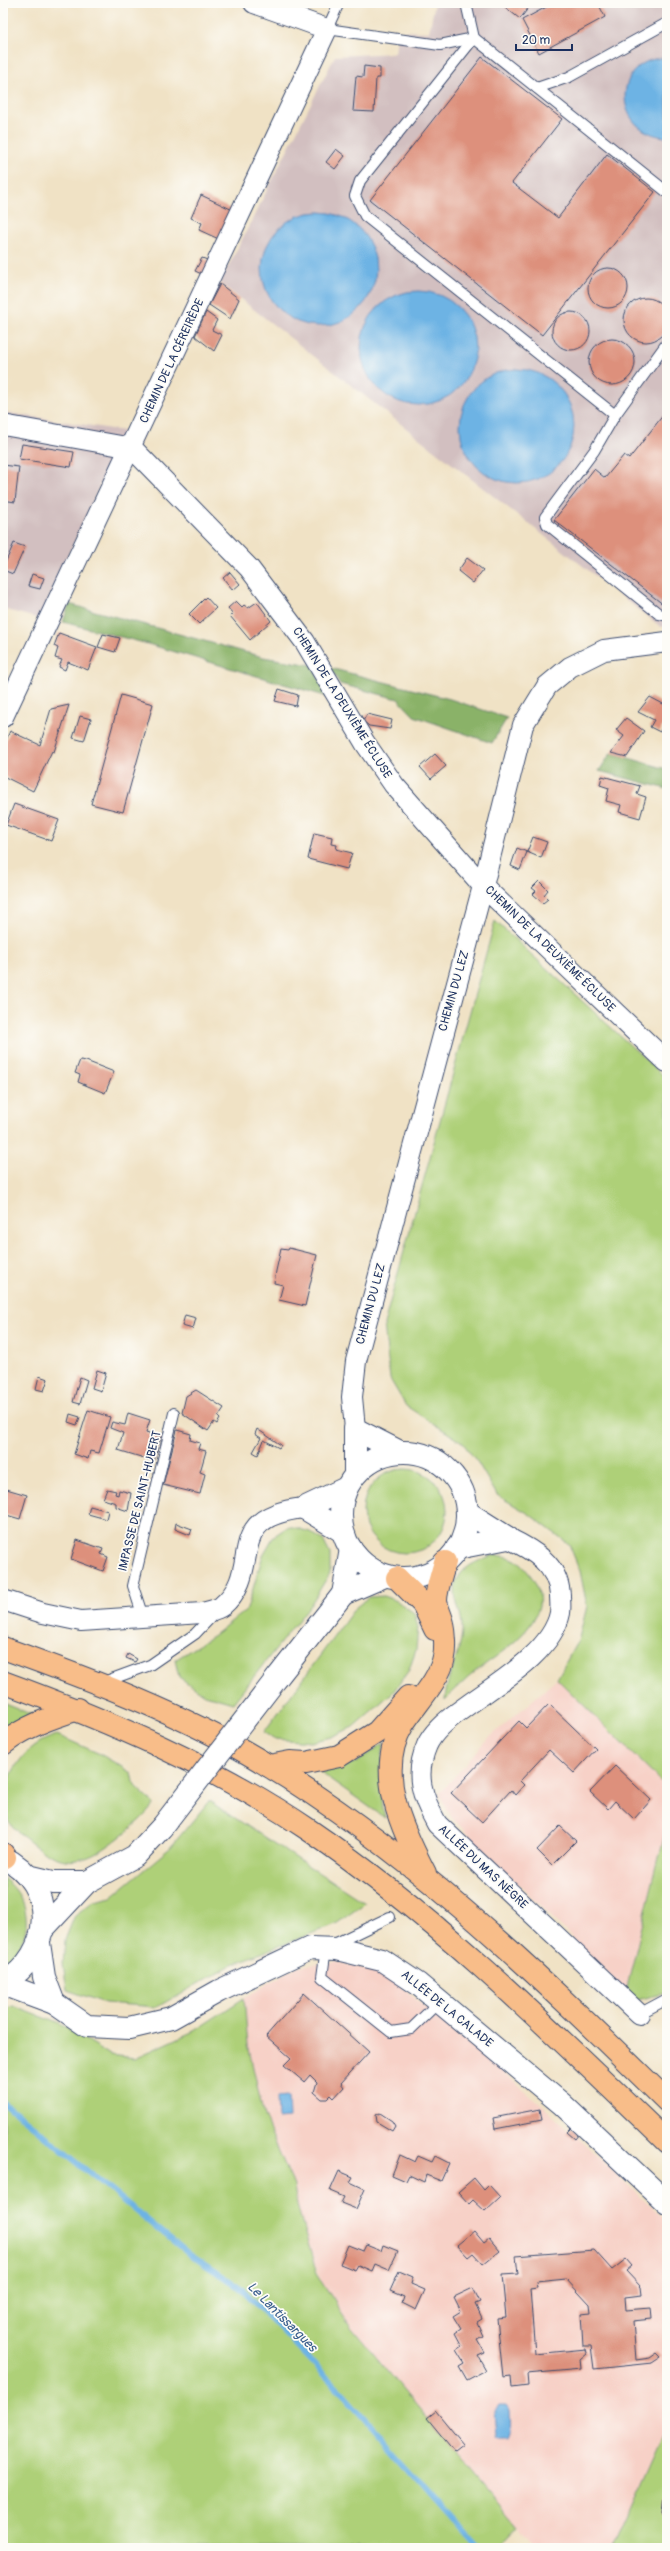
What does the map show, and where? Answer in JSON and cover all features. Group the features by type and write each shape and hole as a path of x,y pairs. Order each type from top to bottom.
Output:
{"main road":[{"path":"430,1881 402,1825 390,1771 392,1747 400,1730 429,1688 444,1658 443,1624 436,1601 451,1555"},
{"path":"268,1766 290,1762 306,1763 339,1756 356,1747 377,1732 413,1691 433,1664 435,1628 423,1604 391,1577"},
{"path":"3,1648 98,1684 198,1727 268,1766 323,1800 430,1881 533,1973 667,2101"},
{"path":"3,1682 78,1709 180,1755 243,1789 308,1829 366,1871 478,1962 667,2142"},
{"path":"3,1744 18,1732 36,1723 78,1709"}],"street":[{"path":"254,3 327,29"},
{"name":"CHEMIN DE LA CÉREIRÈDE","path":"3,717 132,448 327,29"},
{"path":"3,425 132,448"},
{"name":"CHEMIN DE LA DEUXIÈME ÉCLUSE","path":"132,448 249,568 305,642 365,743 394,785 483,886 667,1062"},
{"name":"CHEMIN DU LEZ","path":"351,1481 355,1429 352,1397 356,1361 483,886 523,725 547,686 570,666 604,650 667,642"},
{"path":"355,1429 400,1452"},
{"path":"3,1600 43,1613 81,1621 202,1613 221,1607 235,1592 242,1575 250,1534 266,1518 283,1510 304,1508 351,1481 375,1458 400,1452 420,1453 438,1462 453,1475 463,1493 467,1512 463,1537 451,1555 431,1572 414,1577 391,1577 343,1594 162,1827 135,1856 87,1882 41,1936 24,1967 3,1983"},
{"path":"343,1594 346,1540 340,1515 351,1481"},
{"path":"304,1508 346,1540 372,1570 391,1577"},
{"name":"ALLÉE DU MAS NÈGRE","path":"467,1512 508,1538 540,1555 552,1569 559,1588 560,1612 552,1635 538,1652 444,1722 428,1744 420,1769 423,1800 437,1824 639,2014"},
{"path":"451,1555 508,1538"},
{"path":"4,1856 28,1876 40,1901 44,1977 54,2003"},
{"path":"28,1876 54,1882 87,1882"},
{"name":"ALLÉE DE LA CALADE","path":"3,1983 54,2003 88,2026 129,2028 171,2018 219,1991 310,1948 326,1948 361,1954 382,1960 400,1971 440,2002 562,2104 667,2203"}],"lane":[{"name":"CHEMIN DE LA CÉREIRÈDE","path":"327,29 339,3"},
{"path":"466,3 474,38 667,192"},
{"path":"537,88 570,77 667,23"},
{"path":"327,29 440,45 474,38"},
{"path":"474,38 360,181 355,196 365,216 615,415"},
{"path":"667,343 615,415 594,451 545,517 546,524 659,614 667,616"},
{"name":"IMPASSE DE SAINT-HUBERT","path":"143,1618 133,1586 174,1413"},
{"path":"98,1684 150,1665 195,1634 221,1607"},
{"path":"390,1917 326,1948 322,1977 391,2032 411,2029 440,2002"},
{"name":"ALLÉE DU MAS NÈGRE","path":"639,2014 667,1999"}],"shaded area":[{"path":"435,3 667,3 667,626 661,627 220,283 335,56 395,53 398,31 429,32"},
{"path":"3,412 124,431 40,619 3,609"},
{"path":"557,1679 667,1787 667,1825 626,1991 452,1818 439,1794 488,1739"},
{"path":"338,1962 386,1974 546,2108 667,2222 667,2427 657,2444 611,2548 536,2548 360,2337 337,2308 325,2288 312,2256 297,2205 294,2186 264,2117 248,2045 244,1998 298,1966"}],"green space":[{"path":"69,604 263,657 312,665 328,697 148,644 63,622"},
{"path":"330,668 450,699 507,718 492,743 414,716 398,699 340,684"},
{"path":"611,753 667,769 667,789 599,771"},
{"path":"495,921 667,1079 667,1787 557,1679 579,1638 587,1606 580,1571 569,1544 529,1514 497,1495 478,1463 462,1442 406,1406 390,1379 384,1324"},
{"path":"405,1469 421,1472 435,1481 444,1495 447,1511 444,1527 435,1541 421,1550 405,1553 389,1550 375,1541 366,1527 363,1511 366,1495 375,1481 389,1472"},
{"path":"289,1526 310,1532 323,1540 330,1554 330,1573 311,1604 233,1703 205,1695 179,1677 175,1660 214,1635 247,1609 263,1555 274,1536"},
{"path":"493,1555 506,1556 523,1566 531,1576 538,1591 539,1605 534,1619 514,1643 472,1674 445,1700 448,1683 459,1650 462,1632 461,1617 455,1596 456,1582 466,1568"},
{"path":"383,1596 397,1601 414,1613 418,1627 416,1650 409,1670 393,1692 353,1727 331,1737 311,1742 275,1739 264,1732 355,1608 369,1597"},
{"path":"3,1703 33,1715 16,1721 3,1730"},
{"path":"57,1735 100,1754 132,1773 135,1786 154,1804 138,1822 100,1852 83,1859 72,1861 50,1855 35,1846 11,1825 6,1816 5,1802 7,1789 11,1776 17,1765 34,1746"},
{"path":"384,1743 381,1780 385,1818 320,1772 357,1762"},
{"path":"209,1801 365,1903 336,1924 233,1964 157,2007 105,2003 67,1990 63,1964 65,1940 75,1915 94,1901 111,1897 170,1848"},
{"path":"667,1825 667,1993 637,2000 626,1991"},
{"path":"3,1878 13,1887 20,1897 25,1909 26,1920 25,1932 21,1944 3,1963"},
{"path":"244,1998 248,2045 264,2117 294,2186 297,2205 317,2274 351,2327 518,2527 498,2548 3,2548 3,2011 13,2006 60,2024 110,2055 135,2058 194,2031"},
{"path":"667,2427 667,2548 611,2548 657,2444"}],"water":[{"path":"667,58 667,137 665,137 647,132 634,122 627,109 625,94 628,81 636,69 649,61"},
{"path":"319,212 341,216 360,228 372,247 376,269 372,291 360,310 341,322 319,326 297,322 278,310 266,291 262,269 266,247 278,228 297,216"},
{"path":"418,291 440,295 459,307 471,326 475,348 471,370 459,389 440,401 418,405 396,401 377,389 365,370 361,348 365,326 377,307 396,295"},
{"path":"517,369 528,370 539,374 549,379 557,386 564,394 569,404 573,415 573,437 569,448 564,458 557,466 549,473 539,478 528,482 517,483 506,482 495,478 485,473 477,466 470,458 465,448 461,437 460,426 461,415 465,404 470,394 477,386 485,379 495,374 506,370"},
{"path":"288,2096 289,2118 278,2119 277,2097"},
{"path":"498,2406 506,2406 510,2411 511,2435 509,2440 499,2440 496,2438 494,2411"}],"building":[{"path":"508,3 532,3 520,19 505,7"},
{"path":"554,3 598,3 605,17 539,53 522,20"},
{"path":"482,57 562,119 512,183 558,218 607,154 655,192 542,335 370,200"},
{"path":"364,66 380,68 380,78 376,78 374,112 353,111 356,76 363,77"},
{"path":"336,149 345,156 335,169 326,162"},
{"path":"201,195 237,212 223,241 199,230 202,223 191,218"},
{"path":"202,258 213,262 206,276 195,271"},
{"path":"604,268 612,268 619,271 625,277 628,288 625,299 619,305 612,308 604,308 597,305 591,299 588,292 588,284 591,277 597,271"},
{"path":"220,284 239,299 230,319 209,305"},
{"path":"642,298 650,298 662,304 668,316 668,324 662,336 650,342 642,342 630,336 624,324 624,316 630,304"},
{"path":"206,312 217,320 212,330 222,335 214,351 195,336"},
{"path":"571,312 581,315 587,321 590,331 587,341 581,347 571,350 561,347 555,341 552,331 555,321 561,315"},
{"path":"612,339 625,343 631,349 635,362 631,375 625,381 612,385 599,381 593,375 589,362 593,349 599,343"},
{"path":"664,414 667,417 667,602 664,605 554,520 594,469 605,478 624,455 629,459"},
{"path":"22,444 74,452 71,467 19,459"},
{"path":"3,465 19,467 15,502 3,500"},
{"path":"14,543 25,547 13,574 3,570 3,568"},
{"path":"467,558 483,570 473,583 458,571"},
{"path":"230,572 240,584 233,590 223,578"},
{"path":"32,574 44,578 40,589 28,586"},
{"path":"206,597 216,608 199,624 189,614"},
{"path":"236,601 242,607 244,605 248,608 257,602 271,621 250,640 230,616 233,614 228,608"},
{"path":"59,633 97,647 88,670 68,662 65,670 59,667 62,660 55,658 58,648 54,646"},
{"path":"103,634 120,638 115,652 98,647"},
{"path":"279,689 298,695 296,706 275,701"},
{"path":"121,695 153,704 123,812 91,804"},
{"path":"650,697 667,706 667,727 663,725 660,732 650,727 654,720 638,712"},
{"path":"69,705 54,752 52,751 33,791 3,776 3,747 10,731 40,745 51,709"},
{"path":"367,714 392,720 390,729 369,726 363,721"},
{"path":"80,716 91,719 84,741 73,738"},
{"path":"626,718 644,731 627,757 611,753 624,736 616,730"},
{"path":"435,754 446,766 431,779 420,767"},
{"path":"602,776 640,786 637,794 646,797 640,818 619,812 621,805 606,801 609,788 600,785"},
{"path":"14,804 59,820 51,841 6,825"},
{"path":"314,833 332,837 331,844 337,845 336,849 352,853 347,869 308,859"},
{"path":"533,837 547,842 541,858 527,852"},
{"path":"517,848 527,852 520,870 511,866"},
{"path":"539,881 548,890 544,895 548,899 543,903 533,894 536,891 532,888"},
{"path":"80,1060 114,1072 105,1093 78,1082 80,1075 75,1073"},
{"path":"289,1248 317,1255 305,1306 279,1300 283,1285 274,1283 281,1249 288,1250"},
{"path":"185,1315 196,1318 193,1329 182,1326"},
{"path":"97,1370 106,1373 101,1391 92,1388"},
{"path":"39,1376 48,1379 44,1391 36,1389"},
{"path":"80,1377 87,1380 80,1404 73,1402"},
{"path":"196,1390 224,1408 218,1417 220,1419 217,1424 214,1422 208,1431 182,1413 186,1396"},
{"path":"88,1410 110,1417 99,1453 90,1451 88,1459 74,1454"},
{"path":"128,1413 150,1420 146,1432 161,1437 154,1461 118,1450 123,1433 110,1428 112,1422 125,1425"},
{"path":"70,1414 80,1417 77,1425 68,1422"},
{"path":"257,1429 281,1445 279,1448 264,1440 258,1455 253,1452 261,1438 255,1434"},
{"path":"177,1430 191,1434 190,1440 200,1443 198,1449 206,1451 200,1472 205,1474 200,1494 163,1485"},
{"path":"3,1488 27,1495 20,1519 3,1514"},
{"path":"107,1489 116,1491 115,1494 118,1495 119,1490 131,1493 128,1511 116,1507 116,1503 103,1499"},
{"path":"90,1506 108,1511 106,1519 88,1514"},
{"path":"176,1523 192,1529 190,1535 175,1529"},
{"path":"77,1540 103,1549 101,1554 108,1557 103,1571 71,1559"},
{"path":"128,1654 137,1659 135,1662 126,1658"},
{"path":"549,1704 596,1749 574,1773 549,1750 520,1781 524,1785 515,1795 511,1790 482,1822 451,1793 519,1721 526,1728"},
{"path":"615,1766 651,1800 634,1819 615,1801 608,1809 590,1792"},
{"path":"560,1826 576,1841 552,1865 537,1850"},
{"path":"304,1993 369,2052 341,2083 344,2087 334,2098 331,2095 327,2099 322,2099 314,2092 317,2082 310,2075 304,2082 284,2065 291,2058 266,2036"},
{"path":"540,2109 542,2120 495,2129 493,2118"},
{"path":"380,2113 392,2121 395,2126 392,2131 377,2122 376,2115"},
{"path":"572,2127 579,2134 575,2139 567,2132"},
{"path":"400,2155 415,2162 418,2156 432,2162 435,2156 449,2163 441,2181 426,2175 424,2182 409,2175 406,2181 392,2175"},
{"path":"339,2171 353,2177 350,2182 365,2189 356,2209 341,2203 344,2197 330,2191"},
{"path":"474,2178 484,2190 489,2185 500,2197 485,2211 473,2200 469,2204 458,2192"},
{"path":"474,2231 484,2243 489,2239 499,2251 483,2264 473,2253 468,2257 457,2245"},
{"path":"348,2245 363,2251 366,2245 381,2251 383,2245 398,2251 389,2270 375,2264 372,2271 358,2265 355,2270 340,2264"},
{"path":"594,2250 612,2270 626,2259 632,2266 626,2271 641,2287 642,2295 625,2297 626,2310 651,2308 652,2319 633,2321 636,2360 650,2358 657,2353 661,2357 652,2363 594,2369 591,2346 583,2346 581,2314 591,2313 590,2305 566,2279 536,2282 537,2288 530,2289 535,2354 586,2349 587,2353 580,2359 581,2369 527,2374 528,2386 512,2388 511,2376 503,2377 497,2318 506,2317 502,2275 518,2274 516,2256"},
{"path":"399,2271 413,2277 411,2284 425,2290 416,2310 402,2303 404,2297 390,2291"},
{"path":"473,2288 480,2302 475,2304 482,2319 477,2322 483,2336 477,2339 485,2353 478,2356 486,2370 467,2380 459,2366 464,2363 456,2350 462,2346 455,2333 461,2329 453,2316 461,2311 454,2297"},
{"path":"436,2411 463,2444 454,2451 427,2418"},
{"path":"663,2497 667,2497 667,2515 661,2515"}],"waterway":[{"name":"Le Lantissargues","path":"3,2102 189,2254 244,2291 345,2396 480,2548"}]}
